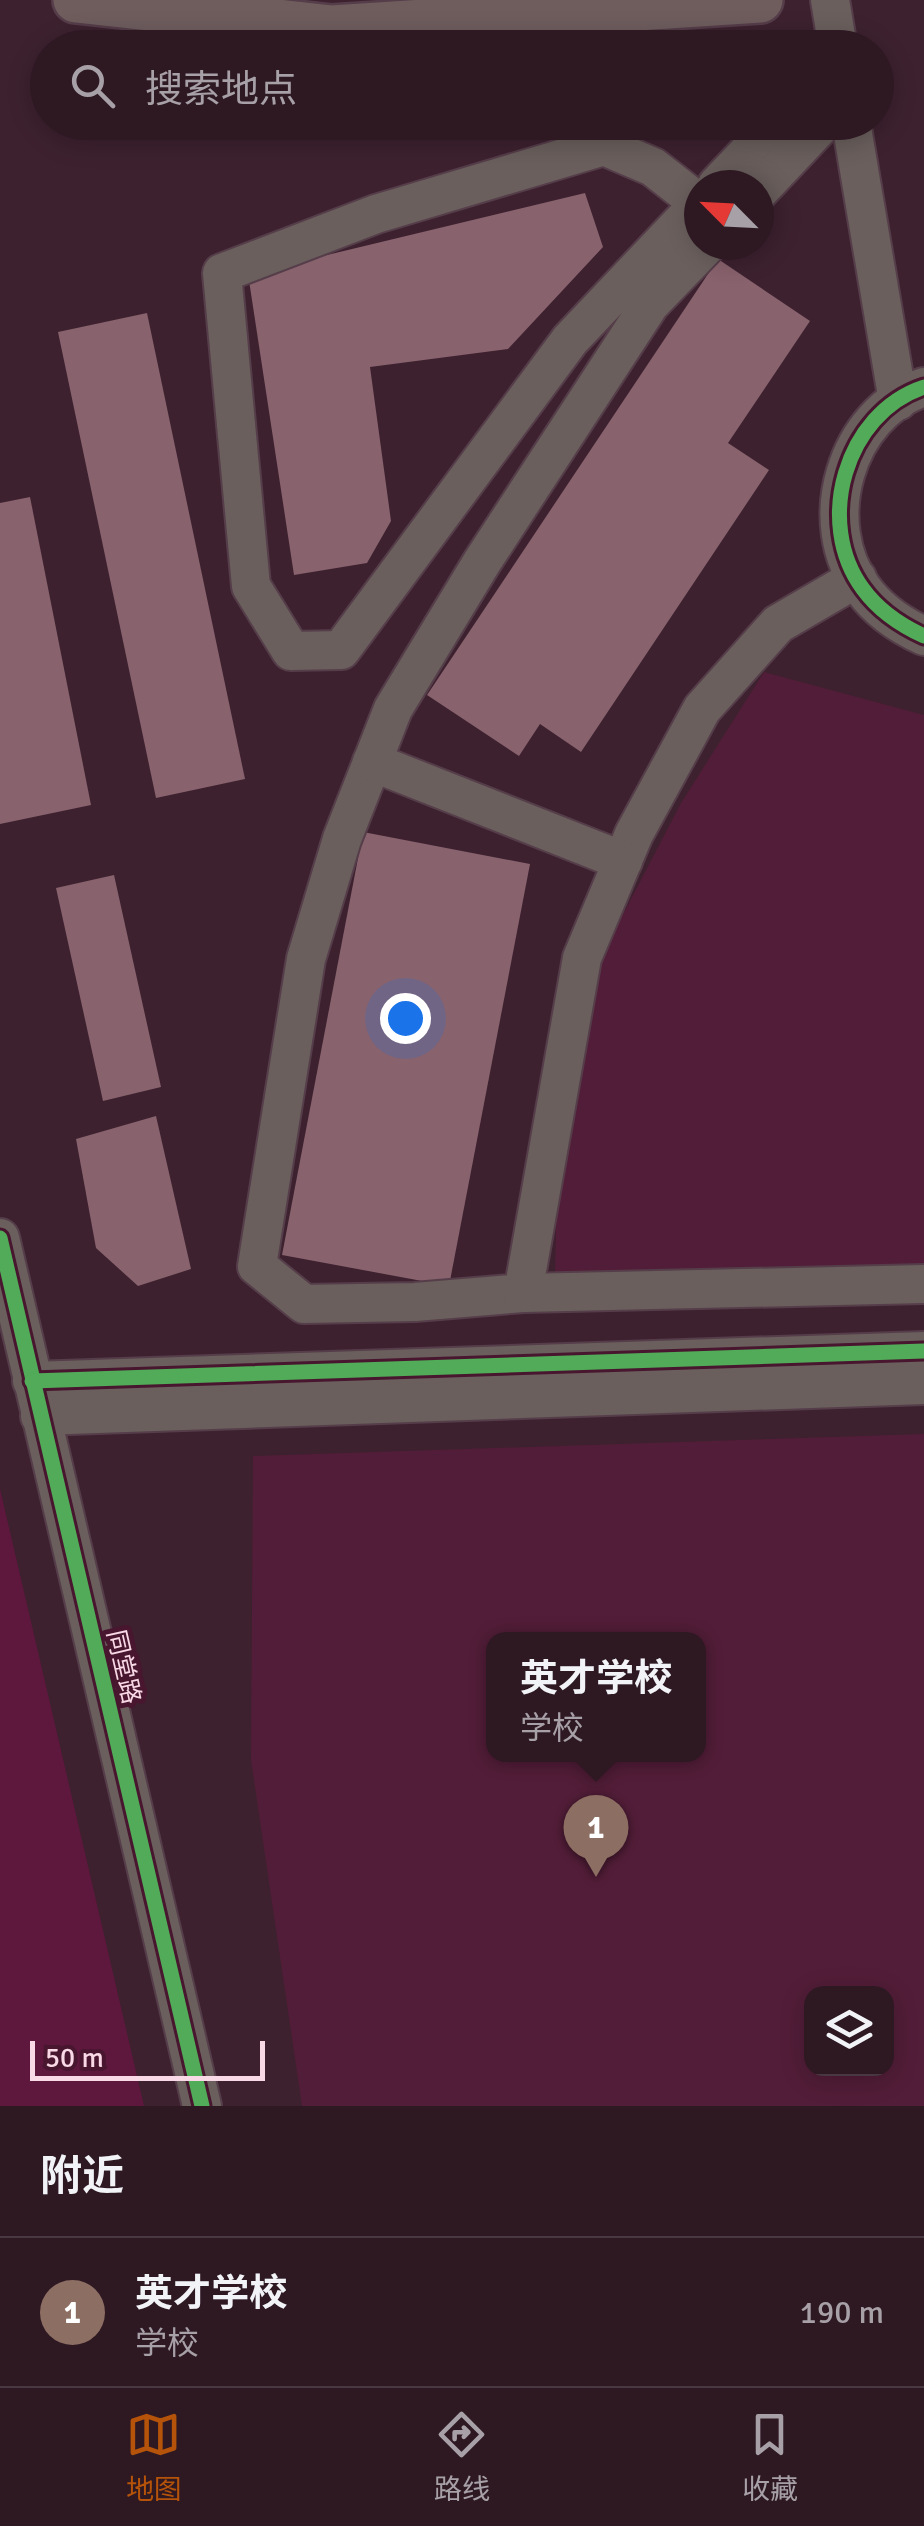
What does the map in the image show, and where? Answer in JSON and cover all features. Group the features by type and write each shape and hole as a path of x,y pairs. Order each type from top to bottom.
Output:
{"main road":[{"path":"76,0 332,28 760,0"}],"street":[{"path":"830,0 835,30"},
{"path":"731,170 760,140"},
{"path":"774,174 807,140"},
{"path":"855,140 911,394 873,421 852,452 839,497 842,544 862,588 894,622 924,636"},
{"path":"604,146 653,166 699,204 570,340 341,650 291,652 251,586 222,272 376,214 604,146"},
{"path":"693,260 650,304 482,562 393,709 342,838 306,959 257,1266 304,1304 415,1302 523,1292 924,1284"},
{"path":"523,1292 582,958 623,862 702,709 778,624 857,578"},
{"path":"372,762 623,862"},
{"name":"同堂路","path":"0,1238 202,2106"},
{"path":"36,1398 924,1351"},
{"path":"36,1398 924,1385"}],"shaded area":[{"path":"764,672 924,715 924,1274 555,1281 558,1126 604,951 681,803"},
{"path":"924,1434 924,2106 302,2106 251,1760 253,1456"},
{"path":"0,1489 144,2106 0,2106"}],"building":[{"path":"585,193 603,247 508,349 370,367 391,521 367,563 294,575 248,274"},
{"path":"717,260 810,321 728,443 769,470 581,752 540,724 519,756 427,695"},
{"path":"147,313 245,779 156,798 58,332"},
{"path":"30,497 91,805 0,824 0,503"},
{"path":"363,832 530,864 449,1286 282,1255"},
{"path":"114,875 161,1087 103,1101 56,888"},
{"path":"156,1116 191,1269 138,1286 96,1248 76,1139"}],"cycle path":[{"path":"924,387 897,400 874,420 857,445 840,503 841,533 848,562 863,589 890,617 924,636"},
{"path":"0,1238 202,2106"},
{"path":"32,1381 924,1351"}],"place":[{"name":"英才学校","path":"596,1877"}]}
